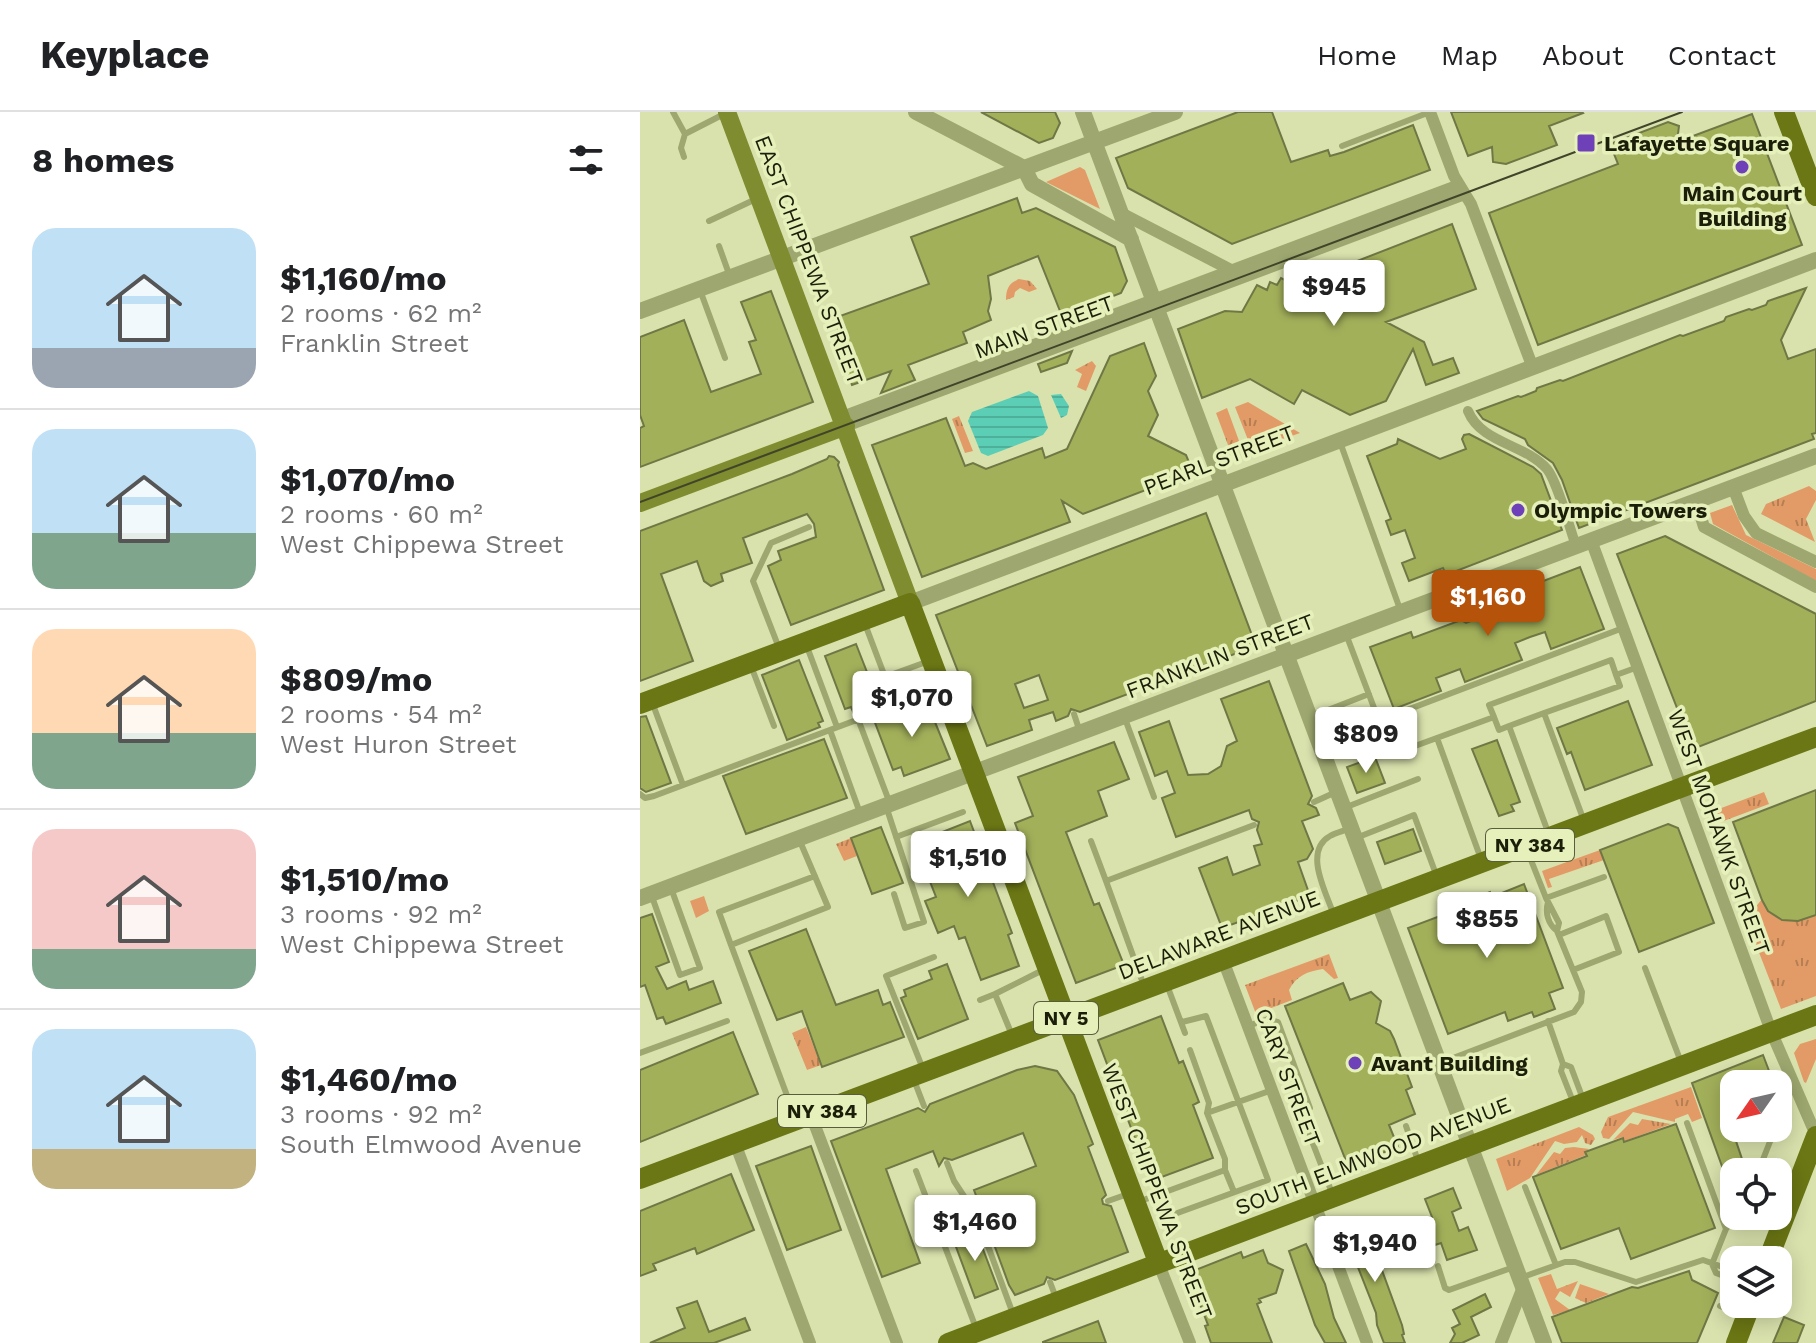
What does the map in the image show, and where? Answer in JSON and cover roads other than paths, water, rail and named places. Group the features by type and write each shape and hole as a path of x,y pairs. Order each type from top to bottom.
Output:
{"main road":[{"name":"EAST CHIPPEWA STREET","path":"727,112 844,423"},
{"path":"1784,112 1816,196"},
{"name":"MAIN STREET","path":"640,492 844,423"},
{"name":"MAIN STREET","path":"640,503 844,423"},
{"name":"WEST CHIPPEWA STREET","path":"844,423 1158,1262"},
{"name":"PEARL STREET","path":"646,702 910,603"},
{"name":"DELAWARE AVENUE","path":"640,1179 1816,737"},
{"name":"SOUTH ELMWOOD AVENUE","path":"948,1343 1015,1317 1054,1291 1158,1262 1816,1015"},
{"path":"1775,1246 1810,1170 1816,1136"},
{"path":"1736,1343 1745,1318"}],"street":[{"path":"916,112 1024,168 1032,184 1131,239"},
{"path":"1083,112 1544,1343"},
{"path":"640,311 1175,112"},
{"path":"1430,112 1471,204 1533,368"},
{"name":"MAIN STREET","path":"1157,307 1233,271 1462,189"},
{"name":"MAIN STREET","path":"844,423 1462,189"},
{"path":"1121,213 1233,271"},
{"name":"PEARL STREET","path":"910,603 1816,260"},
{"path":"1468,411 1474,426 1529,455 1549,471 1583,543"},
{"name":"FRANKLIN STREET","path":"646,896 1816,456"},
{"path":"1733,487 1744,516 1756,533 1816,562"},
{"path":"1696,501 1704,527 1816,587"},
{"name":"WEST MOHAWK STREET","path":"1583,543 1623,628 1771,1031 1816,1136"},
{"name":"CARY STREET","path":"1223,960 1272,1090 1324,1201 1367,1343"},
{"path":"804,1118 897,1343"},
{"path":"735,1143 810,1343"},
{"name":"WEST CHIPPEWA STREET","path":"1158,1262 1190,1343"},
{"path":"1501,1343 1520,1277"}],"lane":[{"path":"673,112 685,134 681,148 684,157"},
{"path":"685,134 727,112"},
{"path":"1342,146 1430,112"},
{"path":"709,221 760,198"},
{"path":"719,246 731,278"},
{"path":"699,289 725,358"},
{"path":"1339,441 1401,612"},
{"path":"780,652 753,581 771,543 809,527"},
{"path":"863,620 885,677 880,690 884,700"},
{"path":"1320,743 1623,628"},
{"path":"1345,633 1379,721"},
{"path":"805,642 861,815"},
{"path":"885,677 932,660"},
{"path":"1611,660 1620,686 1544,713 1499,730 1489,705 1611,660"},
{"path":"750,663 774,726"},
{"path":"1616,675 1638,667"},
{"path":"640,794 645,798 654,796 942,688"},
{"path":"1310,717 1369,694"},
{"path":"646,702 683,785"},
{"path":"1403,712 1415,746 1494,717"},
{"path":"1544,713 1586,824"},
{"path":"1074,714 1080,733"},
{"path":"1124,716 1154,797"},
{"path":"858,719 924,922 905,928 894,894"},
{"path":"1509,726 1550,837"},
{"path":"1437,738 1482,863"},
{"path":"1314,802 1341,800 1418,779"},
{"path":"896,837 963,812"},
{"path":"1335,918 1317,866 1319,848 1327,837 1354,833 1414,815 1438,879"},
{"path":"1106,881 1254,825"},
{"path":"731,945 828,907 799,839"},
{"path":"1091,841 1145,989"},
{"path":"1440,1063 1574,1012 1581,1002 1582,992 1558,933 1551,926 1546,911 1547,900 1526,847"},
{"path":"804,1118 719,912 815,876"},
{"path":"1547,900 1604,877"},
{"path":"646,896 680,975 700,968 670,887"},
{"path":"1558,933 1606,916 1619,952 1573,970"},
{"path":"924,1106 918,1074 886,976 934,957"},
{"path":"1645,968 1682,1065"},
{"path":"980,1000 1047,969"},
{"path":"1165,982 1185,1033"},
{"path":"995,994 1013,1039"},
{"path":"1163,1192 1172,1215 1268,1180 1206,1016 1182,1022"},
{"path":"1248,1026 1268,1019 1278,1022 1310,1108"},
{"path":"640,1053 727,1021"},
{"path":"1548,1021 1563,1064 1561,1071 1579,1104"},
{"path":"1190,1050 1209,1103 1207,1113 1234,1192"},
{"path":"1207,1113 1272,1090"},
{"path":"1303,1118 1324,1201"},
{"path":"1687,1123 1720,1213"},
{"path":"1406,1126 1420,1165"},
{"path":"947,1163 954,1181 977,1216 1015,1317"},
{"path":"1108,1201 1163,1192 1225,1170"},
{"path":"916,1171 977,1332"},
{"path":"1525,1187 1556,1265"},
{"path":"1720,1275 1712,1264 1726,1230"},
{"path":"1438,1266 1445,1288 1449,1290 1520,1277 1575,1262 1636,1282 1703,1260 1720,1267"}],"water":[{"path":"1029,391 1038,396 1048,428 1043,435 988,456 981,453 968,421 972,412"},
{"path":"1061,394 1069,406 1067,415 1061,418 1051,395"}],"tram line":[{"path":"640,502 1682,112"}],"place":[{"name":"Lafayette Square","path":"1586,143"},
{"name":"Main Court Building","path":"1742,167"},
{"name":"Olympic Towers","path":"1518,510"},
{"name":"Avant Building","path":"1355,1063"}]}
